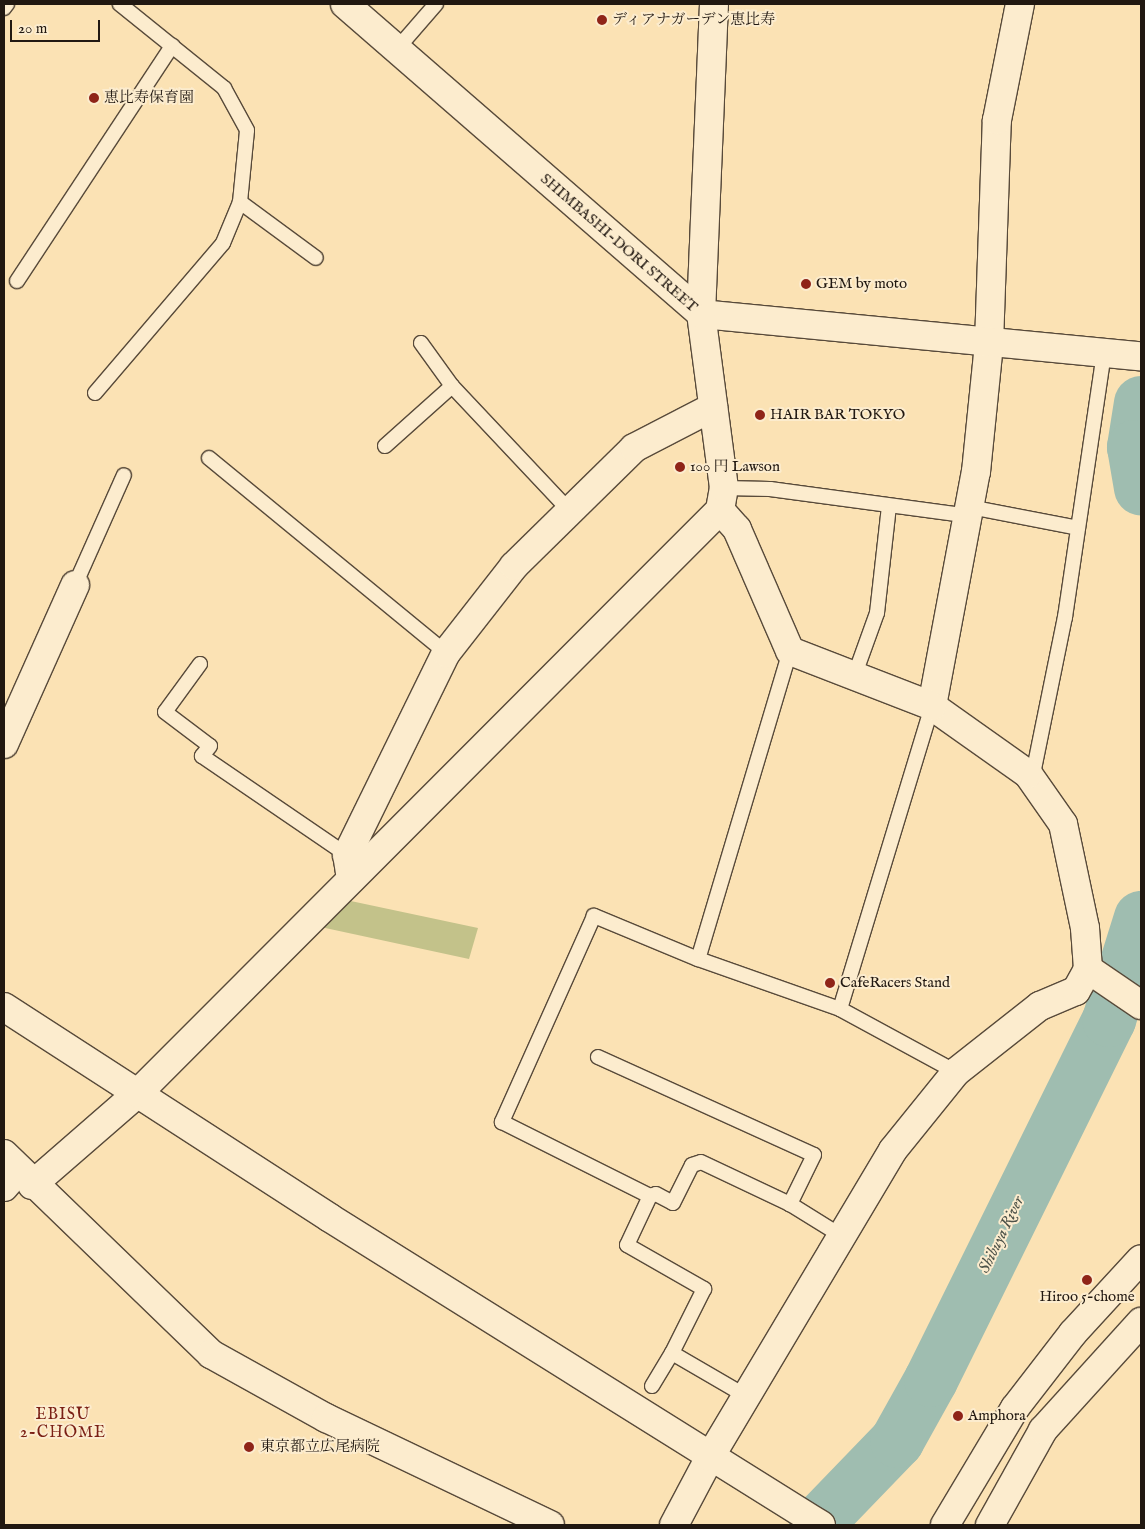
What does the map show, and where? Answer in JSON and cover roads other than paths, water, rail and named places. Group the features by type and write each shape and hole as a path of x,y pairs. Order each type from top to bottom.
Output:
{"street":[{"name":"SHIMBASHI-DORI STREET","path":"346,4 396,50 701,314 988,344 1141,356"},
{"path":"714,4 701,314 713,406 722,499 790,651 856,674 932,706 1032,779 1063,824 1095,973 1141,1005"},
{"path":"932,706 970,511 988,344 997,120 1020,4"},
{"path":"349,867 446,654 514,566 634,448 713,406"},
{"path":"532,1521 326,1418 211,1354 15,1174 138,1093 349,867 722,499"},
{"path":"4,744 75,585"},
{"path":"674,1525 710,1457 840,1235 893,1150 956,1072 1040,1006 1076,991 1095,973"},
{"path":"4,1007 710,1457 821,1525"},
{"path":"945,1525 1015,1408 1073,1333 1141,1259"},
{"path":"990,1525 1043,1430 1141,1322"}],"lane":[{"path":"4,8 7,4"},
{"path":"95,393 223,243 240,202 247,130 224,88 120,4"},
{"path":"396,50 436,4"},
{"path":"16,281 172,46"},
{"path":"240,202 316,258"},
{"path":"421,343 452,386 570,510"},
{"path":"1032,779 1041,753 1104,354"},
{"path":"385,446 452,386"},
{"path":"209,458 446,654"},
{"path":"75,585 124,475"},
{"path":"722,499 770,489 889,506 970,511 1078,528"},
{"path":"856,674 877,614 889,506"},
{"path":"698,959 790,651"},
{"path":"200,664 165,712 210,746 202,756 349,867"},
{"path":"840,1009 932,706"},
{"path":"840,1235 790,1204 701,1162 692,1164 673,1203 656,1194 650,1196 502,1122 594,916 698,959 840,1009 956,1072"},
{"path":"598,1056 814,1155 790,1204"},
{"path":"650,1196 627,1245 704,1290 672,1353 652,1386"},
{"path":"672,1353 746,1396"}],"waterway":[{"name":"Shibuya River","path":"1141,403 1134,447 1141,488"},
{"name":"Shibuya River","path":"816,1525 897,1441 931,1380 1109,1020 1141,918"}],"place":[{"name":"ディアナガーデン恵比寿","path":"602,20"},
{"name":"恵比寿保育園","path":"94,98"},
{"name":"GEM by moto","path":"806,284"},
{"name":"HAIR BAR TOKYO","path":"760,415"},
{"name":"100 円 Lawson","path":"680,467"},
{"name":"CafeRacers Stand","path":"830,983"},
{"name":"Hiroo 5-chome","path":"1087,1280"},
{"name":"Amphora","path":"958,1416"},
{"name":"東京都立広尾病院","path":"249,1447"}],"district":[{"name":"EBISU 2-CHOME","path":"63,1424"}]}
